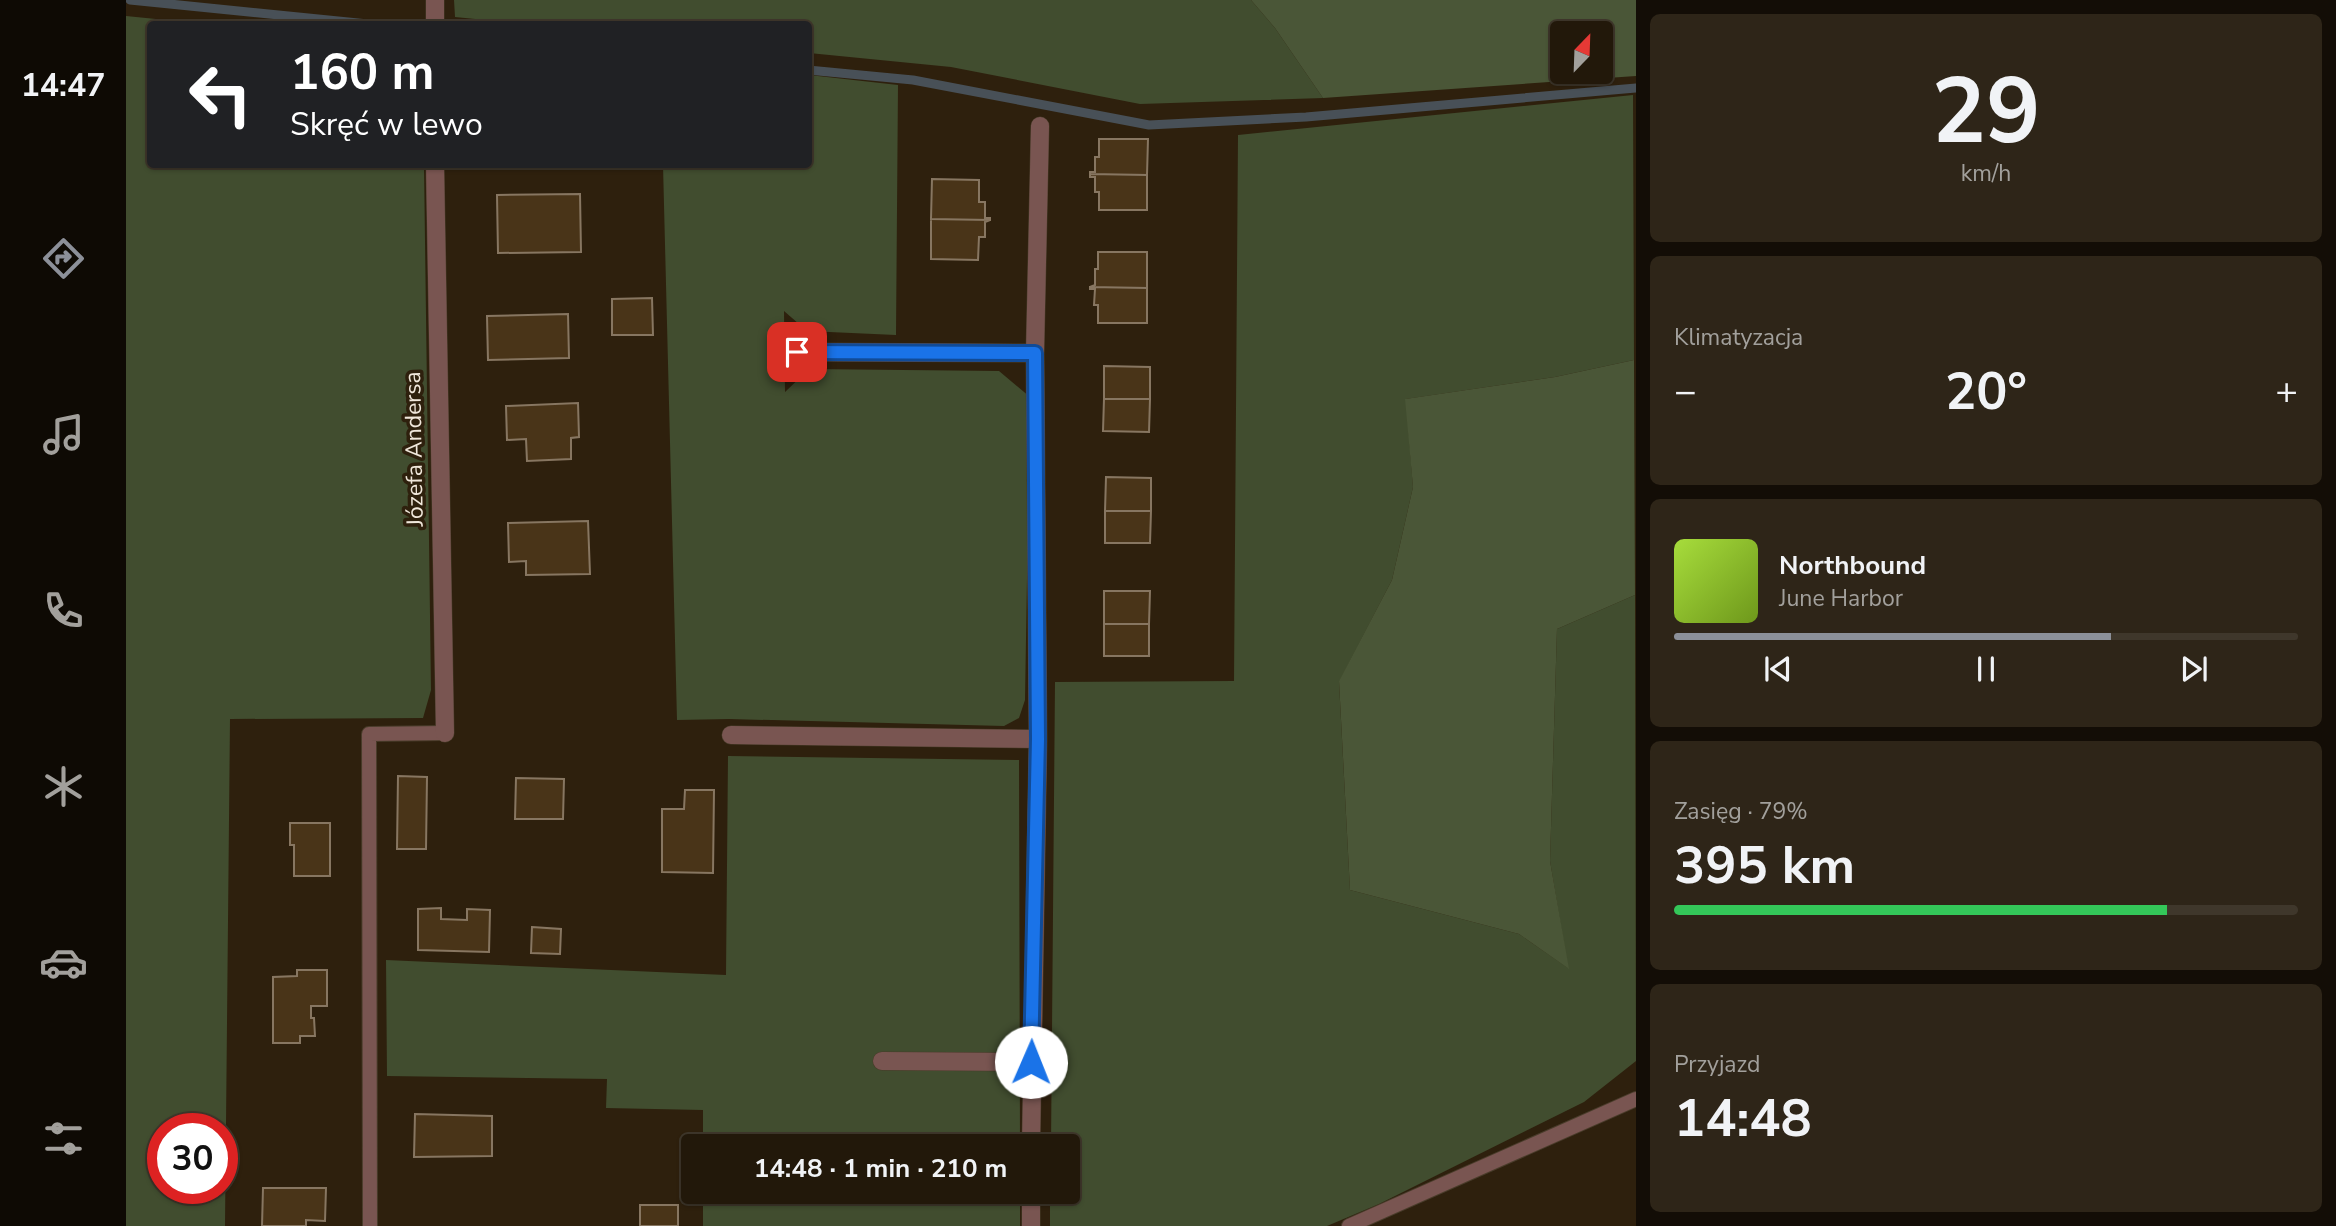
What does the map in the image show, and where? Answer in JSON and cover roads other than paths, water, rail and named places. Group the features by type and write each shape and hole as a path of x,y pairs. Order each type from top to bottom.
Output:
{"street":[{"path":"435,0 435,21"},
{"path":"1031,1134 1038,739 1035,353 1040,126"},
{"name":"Józefa Andersa","path":"435,168 445,733"},
{"path":"797,352 1035,353"},
{"path":"731,735 1038,739"},
{"path":"882,1060 1031,1062"},
{"path":"1031,1204 1031,1226"}],"lane":[{"path":"370,1226 369,734 445,733"},
{"path":"1349,1226 1636,1099"}],"waterway":[{"path":"130,0 338,21"},
{"path":"812,70 913,80 1149,125 1306,117 1636,88"}]}
